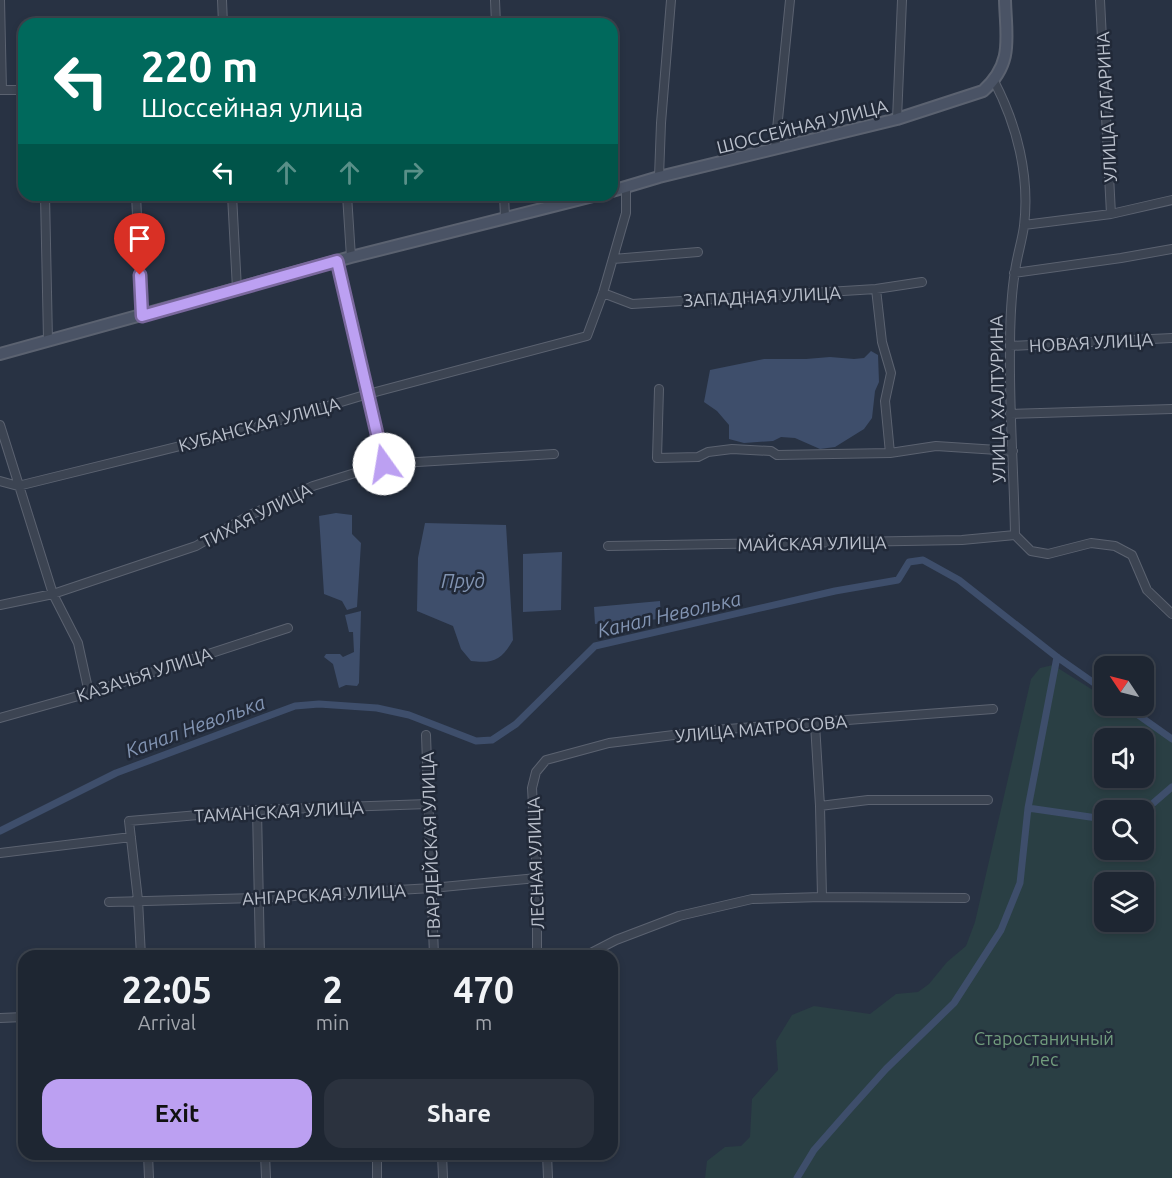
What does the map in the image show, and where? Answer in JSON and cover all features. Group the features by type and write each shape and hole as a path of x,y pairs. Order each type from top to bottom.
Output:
{"main road":[{"path":"994,81 1005,64 1005,0"},
{"name":"ШОССЕЙНАЯ УЛИЦА","path":"618,190 659,177 897,119 966,98 983,91 994,81"},
{"path":"0,354 351,257 572,201"}],"street":[{"path":"0,0 1,90 18,90"},
{"path":"222,0 223,18"},
{"path":"495,0 496,18"},
{"path":"659,177 660,123 670,0"},
{"path":"775,149 790,0"},
{"path":"897,119 902,0"},
{"name":"УЛИЦА ГАГАРИНА","path":"1100,0 1111,214"},
{"name":"УЛИЦА ХАЛТУРИНА","path":"994,81 1008,108 1019,143 1025,197 1024,225 1014,273 1010,346 1015,535"},
{"path":"603,293 626,213 626,188"},
{"path":"1024,225 1111,214 1172,200"},
{"path":"45,201 48,340"},
{"path":"136,201 142,316"},
{"path":"232,201 237,289"},
{"path":"347,201 351,257"},
{"path":"504,201 505,217"},
{"path":"1014,273 1172,249"},
{"path":"613,259 698,252"},
{"path":"337,261 384,464"},
{"name":"ЗАПАДНАЯ УЛИЦА","path":"603,293 632,304 876,290 922,282"},
{"path":"876,290 882,342 891,373 885,401 890,453"},
{"name":"КУБАНСКАЯ УЛИЦА","path":"0,481 18,486 257,427 368,394 587,336 603,293"},
{"name":"НОВАЯ УЛИЦА","path":"1010,346 1172,338"},
{"path":"659,389 657,458 698,458 708,452 732,449 771,451 777,455 890,453 936,446 1013,451"},
{"path":"1010,414 1172,409"},
{"path":"0,425 53,594 78,643 89,693"},
{"name":"ТИХАЯ УЛИЦА","path":"0,605 53,594 196,546 249,516 313,486 384,464 554,454"},
{"path":"1015,535 1031,551 1048,554 1091,543 1115,546 1132,555 1147,590 1172,614"},
{"name":"МАЙСКАЯ УЛИЦА","path":"608,546 962,540 1015,535"},
{"name":"КАЗАЧЬЯ УЛИЦА","path":"0,718 89,693 288,628"},
{"name":"УЛИЦА МАТРОСОВА","path":"536,772 546,760 609,743 714,730 993,709"},
{"path":"815,724 822,897"},
{"name":"ГВАРДЕЙСКАЯ УЛИЦА","path":"426,735 434,950"},
{"name":"ЛЕСНАЯ УЛИЦА","path":"536,772 532,788 537,878 537,950"},
{"path":"820,806 868,800 988,800"},
{"name":"ТАМАНСКАЯ УЛИЦА","path":"131,837 129,820 257,810 428,804"},
{"path":"257,810 260,950"},
{"path":"0,853 131,837 141,950"},
{"name":"АНГАРСКАЯ УЛИЦА","path":"109,902 260,898 432,888 537,878"},
{"path":"597,950 616,940 679,916 752,899 965,898"},
{"path":"0,1018 18,1017"},
{"path":"148,1160 149,1178"},
{"path":"265,1160 266,1178"},
{"path":"377,1160 377,1178"},
{"path":"442,1160 443,1178"},
{"path":"547,1160 548,1178"}],"green space":[{"name":"Старостаничный лес","path":"1053,665 1094,691 1094,716 1134,716 1153,728 1094,728 1094,788 1154,788 1154,729 1172,738 1172,1178 705,1178 707,1161 725,1147 741,1146 750,1137 752,1099 778,1070 776,1041 792,1015 814,1006 870,1014 896,994 918,992 929,984 947,962 966,946 975,922 1031,679 1040,668"}],"water":[{"path":"871,351 878,355 879,382 875,391 872,418 864,429 835,447 820,449 795,438 781,437 773,441 744,443 729,439 729,425 717,411 704,402 710,370 764,359 864,358"},
{"path":"336,513 352,515 352,534 361,543 357,607 347,610 342,601 324,594 319,516"},
{"name":"Пруд","path":"425,523 506,525 513,640 505,652 496,659 486,662 471,661 461,649 453,626 417,611 418,558"},
{"path":"562,552 561,610 523,612 523,554"},
{"path":"660,601 661,619 595,624 594,607"},
{"path":"361,611 359,683 357,686 346,685 339,688 333,664 324,657 326,654 340,654 343,657 354,652 353,632 349,632 345,615"}],"waterway":[{"name":"Канал Неволька","path":"0,831 116,773 295,706 319,704 377,708 409,715 476,741 492,740 516,724 595,646 835,591 898,580 909,562 923,560 959,580 1094,683"},
{"path":"797,1178 814,1150 850,1109 886,1069 954,1003 1001,930 1020,883 1028,808 1057,657"},
{"name":"Канал Неволька","path":"1140,716 1172,739"},
{"name":"Канал Неволька","path":"1154,803 1172,787"},
{"name":"Канал Неволька","path":"1028,808 1094,818"}],"route":[{"path":"140,275 142,316 337,261 384,464"}]}
